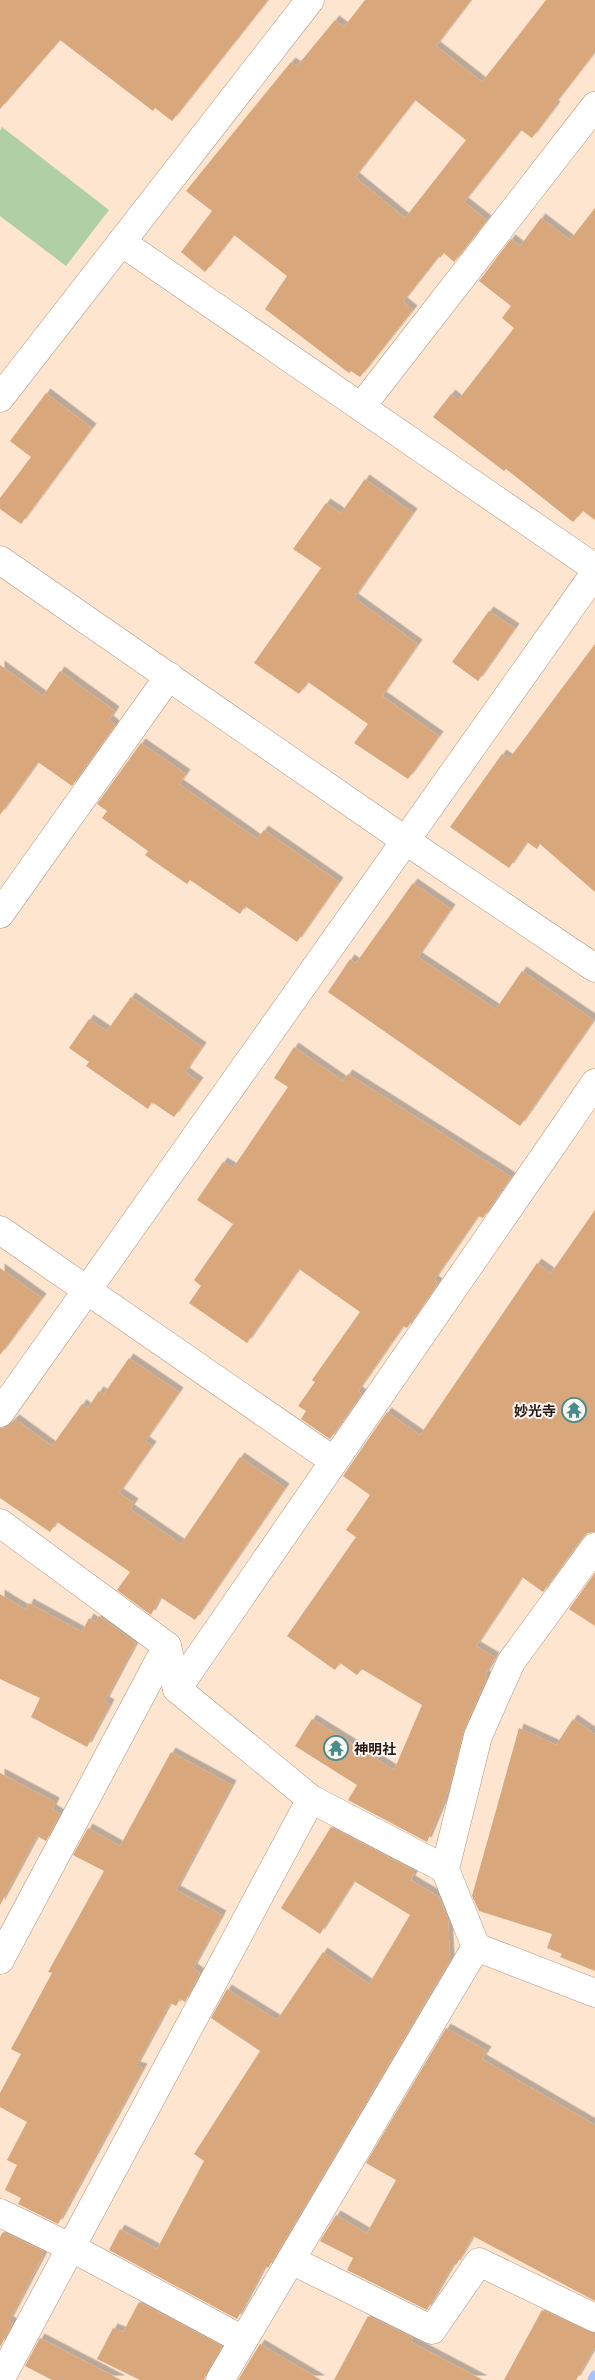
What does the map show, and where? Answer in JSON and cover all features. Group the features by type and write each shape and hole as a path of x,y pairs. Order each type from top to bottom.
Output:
{"street":[{"path":"0,398 310,0"},
{"path":"361,407 595,106"},
{"path":"121,242 595,568"},
{"path":"0,560 406,841 595,968"},
{"path":"0,1413 595,574"},
{"path":"0,914 169,676"},
{"path":"177,1689 595,1083"},
{"path":"0,1230 334,1461"},
{"path":"0,1523 166,1646 177,1689 310,1800 445,1869"},
{"path":"595,1548 511,1662 478,1736 445,1869 476,1947 595,1993"},
{"path":"0,1960 166,1646"},
{"path":"0,2380 310,1800"},
{"path":"220,2380 476,1947"},
{"path":"0,2213 72,2248 244,2340"},
{"path":"291,2260 432,2330 480,2262 595,2318"}],"green space":[{"path":"2,127 109,210 66,266 0,216 0,131"}],"building":[{"path":"0,0 268,0 172,121 155,108 153,111 60,40 0,109"},
{"path":"365,0 471,0 436,46 482,82 546,0 595,0 595,52 554,105 556,106 532,138 521,130 464,202 487,220 454,262 444,253 440,258 439,256 403,302 413,310 360,377 351,371 349,373 265,309 287,276 234,235 205,272 181,252 212,211 186,191 291,62 297,66 335,20 344,27","holes":["415,100 466,140 405,218 355,177"]},
{"path":"595,208 595,520 583,511 573,522 506,469 504,471 433,417 451,394 458,400 514,328 502,318 511,306 479,281 511,239 520,246 541,218 570,240"},
{"path":"46,393 92,428 21,524 0,509 0,498 31,457 10,441"},
{"path":"365,479 413,513 354,598 418,644 382,696 439,736 408,779 354,743 368,724 308,682 299,694 254,663 321,568 293,549 326,503 341,513"},
{"path":"489,611 515,628 478,681 452,662"},
{"path":"595,644 595,892 540,844 537,849 527,842 509,868 450,827 502,754 509,759"},
{"path":"0,665 43,696 60,671 115,711 109,720 115,725 72,786 38,762 0,815"},
{"path":"141,743 186,774 179,784 257,839 264,830 339,882 297,942 245,906 240,914 190,880 187,884 145,855 148,851 102,818 107,811 97,804"},
{"path":"413,883 451,909 418,957 496,1009 522,971 594,1020 520,1126 328,992 350,959 356,963"},
{"path":"131,997 202,1047 185,1072 199,1082 174,1117 152,1102 148,1109 86,1066 89,1062 69,1048 89,1019 107,1031"},
{"path":"294,1047 343,1081 348,1074 511,1177 483,1218 478,1216 434,1280 438,1283 407,1328 403,1326 358,1391 362,1394 330,1439 301,1419 306,1411 298,1406 315,1382 312,1380 360,1312 299,1269 247,1343 189,1303 201,1286 194,1280 233,1224 197,1200 223,1162 233,1168 288,1087 274,1078"},
{"path":"595,1210 595,1532 588,1533 582,1538 543,1592 522,1577 476,1646 495,1657 485,1675 487,1677 464,1730 449,1789 427,1842 348,1800 357,1785 295,1746 312,1719 394,1770 422,1705 362,1669 357,1675 340,1663 335,1670 287,1636 356,1537 346,1530 370,1495 343,1476 387,1412 420,1435 537,1263 551,1273"},
{"path":"0,1268 42,1298 0,1355"},
{"path":"129,1358 179,1392 145,1441 152,1446 119,1493 134,1503 130,1509 181,1544 240,1457 285,1488 195,1620 160,1597 151,1615 117,1590 130,1572 57,1522 50,1532 0,1498 0,1428 7,1427 15,1419 52,1446 82,1404 88,1408 99,1391 104,1394"},
{"path":"595,1573 595,1626 569,1609"},
{"path":"0,1594 26,1610 29,1603 82,1632 89,1618 95,1622 99,1616 136,1643 105,1701 110,1704 87,1747 31,1717 40,1698 0,1679"},
{"path":"573,1719 595,1734 595,1971 560,1957 562,1954 547,1948 552,1934 479,1911 472,1896 519,1728 556,1745"},
{"path":"171,1752 232,1785 176,1890 222,1915 193,1968 200,1973 185,2002 180,1999 176,2006 170,2003 136,2066 143,2068 58,2224 18,2204 21,2198 5,2190 17,2165 7,2160 27,2122 0,2107 0,2093 21,2054 11,2049 52,1973 48,1972 104,1871 73,1855 88,1828 120,1846"},
{"path":"0,1773 55,1802 52,1809 60,1814 46,1841 37,1836 0,1905"},
{"path":"331,1827 415,1871 411,1880 439,1897 448,1919 450,1960 268,2268 265,2266 237,2319 109,2250 120,2229 157,2249 204,2161 194,2154 260,2051 211,2018 227,1989 277,2020 323,1952 369,1984 410,1915 354,1881 320,1934 281,1908"},
{"path":"446,2028 487,2051 482,2059 595,2125 595,2301 473,2236 456,2265 454,2263 427,2310 347,2270 353,2258 320,2241 336,2215 367,2233 396,2180 366,2163"},
{"path":"3,2232 43,2251 41,2255 43,2256 9,2321 13,2323 0,2347 0,2237"},
{"path":"139,2302 222,2346 204,2380 140,2380 97,2359 113,2328 123,2332"},
{"path":"542,2310 595,2333 595,2347 576,2380 504,2380"},
{"path":"368,2316 413,2338 411,2342 483,2380 334,2380"},
{"path":"40,2338 121,2380 52,2380 25,2366"},
{"path":"260,2344 321,2380 238,2380"}],"waterway":[{"path":"593,2380 595,2376"}],"place":[{"name":"妙光寺","path":"574,1410"},
{"name":"神明社","path":"336,1748"}]}
